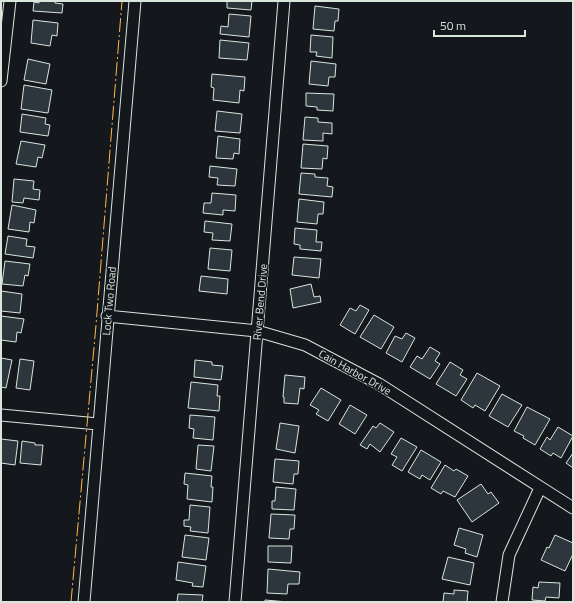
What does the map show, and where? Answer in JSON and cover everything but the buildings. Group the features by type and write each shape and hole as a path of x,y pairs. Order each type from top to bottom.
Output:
{"street":[{"path":"1,80 3,44 10,1"},
{"name":"Lock Two Road","path":"84,602 135,1"},
{"name":"River Bend Drive","path":"235,602 284,1"},
{"name":"Cain Harbor Drive","path":"108,316 258,331 305,345 379,384 573,508"},
{"path":"1,415 98,424"},
{"path":"502,602 509,554 540,488"}],"power":[{"path":"71,602 96,325 122,1"}]}
